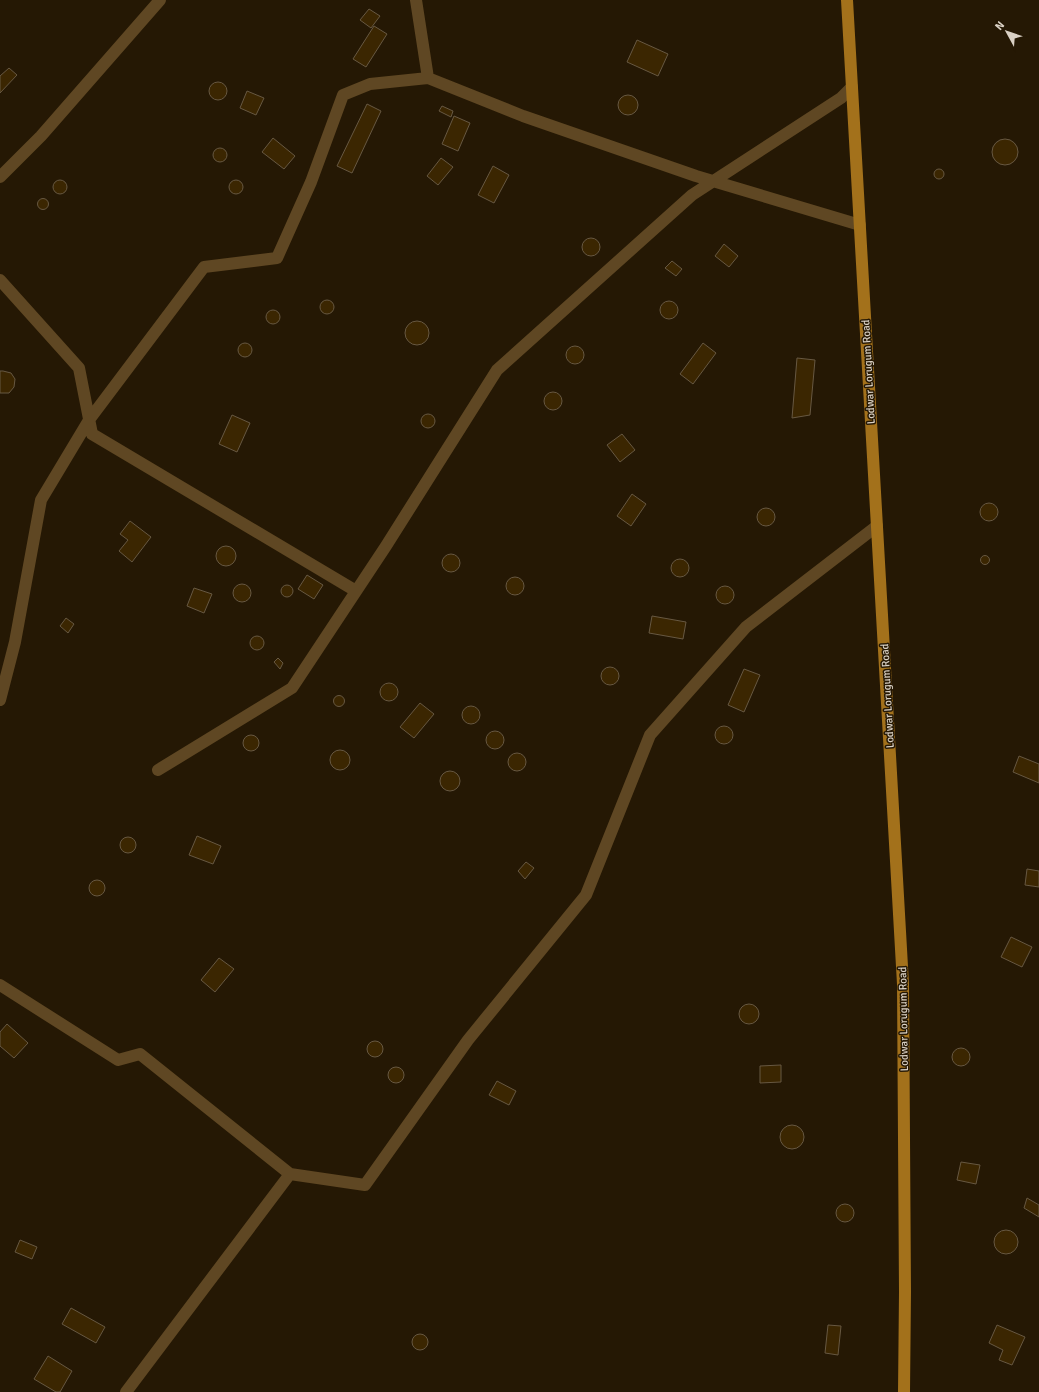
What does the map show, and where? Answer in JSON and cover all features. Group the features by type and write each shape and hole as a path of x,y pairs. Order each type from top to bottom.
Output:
{"main road":[{"name":"Lodwar Lorugum Road","path":"847,0 903,984 905,1292 904,1392"}],"street":[{"path":"0,177 41,136 160,0"},
{"path":"416,0 428,78"},
{"path":"0,700 15,642 41,500 89,420 104,398 204,267 277,258 311,182 343,95 370,84 428,78 523,116 696,176 860,225"},
{"path":"158,770 292,688 391,539 497,370 692,195 841,98 852,88"},
{"path":"0,280 79,368 92,434 356,591"},
{"path":"0,984 118,1060 140,1054 290,1174 365,1185 468,1040 586,895 650,735 746,627 877,526"},
{"path":"126,1392 290,1174"}],"building":[{"path":"369,9 380,16 371,28 360,20"},
{"path":"374,26 387,34 366,67 353,59"},
{"path":"637,40 668,54 658,76 627,62"},
{"path":"9,68 17,75 0,93 0,76"},
{"path":"214,82 222,82 227,87 225,98 222,100 214,100 209,95 209,87"},
{"path":"247,91 264,98 256,115 240,108"},
{"path":"628,95 635,98 638,105 635,112 628,115 621,112 618,105 621,98"},
{"path":"367,104 381,111 352,173 337,166"},
{"path":"442,106 453,111 451,117 439,111"},
{"path":"454,116 470,123 458,151 442,144"},
{"path":"273,138 295,156 284,169 262,152"},
{"path":"1005,139 1014,143 1018,152 1014,161 1005,165 996,161 992,152 996,143"},
{"path":"220,148 225,150 227,155 225,160 220,162 215,160 213,155 215,150"},
{"path":"441,158 453,167 438,185 427,176"},
{"path":"493,166 509,175 494,203 478,195"},
{"path":"939,169 944,174 939,179 934,174"},
{"path":"57,180 63,180 67,184 67,190 63,194 57,194 53,190 53,184"},
{"path":"236,180 241,182 243,187 241,192 236,194 231,192 229,187 231,182"},
{"path":"43,198 47,200 49,204 47,208 43,210 39,208 37,204 39,200"},
{"path":"587,238 595,238 600,243 598,254 595,256 587,256 582,251 582,243"},
{"path":"724,244 738,256 729,267 715,256"},
{"path":"672,261 682,269 676,276 665,268"},
{"path":"327,300 332,302 334,307 332,312 327,314 322,312 320,307 322,302"},
{"path":"665,301 673,301 678,306 676,317 673,319 665,319 660,314 660,306"},
{"path":"273,310 278,312 280,317 278,322 273,324 268,322 266,317 268,312"},
{"path":"417,321 426,324 429,333 426,342 417,345 408,342 405,333 408,324"},
{"path":"242,343 248,343 252,347 252,353 248,357 242,357 238,353 238,347"},
{"path":"703,343 716,353 693,384 680,374"},
{"path":"571,346 579,346 584,351 582,362 579,364 571,364 566,359 566,351"},
{"path":"797,358 815,360 810,415 792,418"},
{"path":"0,371 11,373 15,379 14,387 9,393 0,393"},
{"path":"549,392 557,392 562,397 560,408 557,410 549,410 544,405 544,397"},
{"path":"428,414 433,416 435,421 433,426 428,428 423,426 421,421 423,416"},
{"path":"232,415 250,423 237,452 219,444"},
{"path":"622,434 635,450 620,462 607,445"},
{"path":"632,494 646,504 631,526 617,516"},
{"path":"985,503 993,503 998,508 996,519 993,521 985,521 980,516 980,508"},
{"path":"762,508 770,508 775,513 773,524 770,526 762,526 757,521 757,513"},
{"path":"130,521 151,537 132,562 119,551 128,540 120,534"},
{"path":"226,546 233,549 236,556 233,563 226,566 219,563 216,556 219,549"},
{"path":"447,554 455,554 460,559 458,570 455,572 447,572 442,567 442,559"},
{"path":"985,555 990,560 985,565 980,560"},
{"path":"676,559 684,559 689,564 687,575 684,577 676,577 671,572 671,564"},
{"path":"307,575 323,585 314,599 298,589"},
{"path":"511,577 519,577 524,582 522,593 519,595 511,595 506,590 506,582"},
{"path":"238,584 246,584 251,589 249,600 246,602 238,602 233,597 233,589"},
{"path":"285,585 289,585 293,591 289,597 285,597 281,593 281,589"},
{"path":"721,586 729,586 734,591 732,602 729,604 721,604 716,599 716,591"},
{"path":"194,588 212,594 204,613 187,606"},
{"path":"652,616 686,622 683,639 649,633"},
{"path":"66,618 74,624 68,633 60,626"},
{"path":"254,636 260,636 264,640 264,646 260,650 254,650 250,646 250,640"},
{"path":"278,658 283,663 280,669 274,662"},
{"path":"606,667 614,667 619,672 617,683 614,685 606,685 601,680 601,672"},
{"path":"744,669 760,675 744,712 728,705"},
{"path":"385,683 393,683 398,688 396,699 393,701 385,701 380,696 380,688"},
{"path":"339,695 343,697 345,701 343,705 339,707 335,705 333,701 335,697"},
{"path":"420,703 434,714 414,738 400,727"},
{"path":"467,706 475,706 480,711 478,722 475,724 467,724 462,719 462,711"},
{"path":"720,726 728,726 733,731 731,742 728,744 720,744 715,739 715,731"},
{"path":"491,731 499,731 504,736 502,747 499,749 491,749 486,744 486,736"},
{"path":"248,735 254,735 259,740 257,749 254,751 248,751 243,746 243,740"},
{"path":"340,750 347,753 350,760 347,767 340,770 333,767 330,760 333,753"},
{"path":"513,753 521,753 526,758 524,769 521,771 513,771 508,766 508,758"},
{"path":"1019,756 1039,764 1039,783 1013,772"},
{"path":"450,771 457,774 460,781 457,788 450,791 443,788 440,781 443,774"},
{"path":"197,836 221,846 213,864 189,855"},
{"path":"125,837 131,837 136,842 134,851 131,853 125,853 120,848 120,842"},
{"path":"526,862 534,868 525,879 518,871"},
{"path":"1027,869 1039,871 1039,887 1025,885"},
{"path":"94,880 100,880 105,885 103,894 100,896 94,896 89,891 89,885"},
{"path":"1011,937 1032,947 1022,967 1001,957"},
{"path":"219,958 234,969 215,992 201,980"},
{"path":"749,1004 756,1007 759,1014 756,1021 749,1024 742,1021 739,1014 742,1007"},
{"path":"7,1024 28,1043 14,1058 0,1046 0,1032"},
{"path":"372,1041 378,1041 383,1046 381,1055 378,1057 372,1057 367,1052 367,1046"},
{"path":"961,1048 967,1051 970,1057 967,1063 961,1066 955,1063 952,1057 955,1051"},
{"path":"781,1065 781,1082 760,1083 760,1066"},
{"path":"393,1067 399,1067 404,1072 402,1081 399,1083 393,1083 388,1078 388,1072"},
{"path":"497,1081 516,1091 509,1105 489,1095"},
{"path":"787,1125 797,1125 804,1132 804,1142 797,1149 787,1149 780,1142 780,1132"},
{"path":"961,1162 980,1165 976,1184 957,1180"},
{"path":"1027,1198 1039,1205 1039,1217 1024,1208"},
{"path":"841,1204 849,1204 854,1209 852,1220 849,1222 841,1222 836,1217 836,1209"},
{"path":"1006,1230 1014,1234 1018,1242 1014,1250 1006,1254 998,1250 994,1242 998,1234"},
{"path":"20,1240 37,1247 32,1259 15,1252"},
{"path":"71,1308 105,1327 96,1343 62,1324"},
{"path":"828,1325 841,1326 838,1355 825,1353"},
{"path":"997,1325 1025,1337 1012,1365 999,1360 1003,1350 989,1343"},
{"path":"417,1334 423,1334 428,1339 426,1348 423,1350 417,1350 412,1345 412,1339"},
{"path":"48,1356 72,1371 60,1392 56,1392 34,1379"}]}
